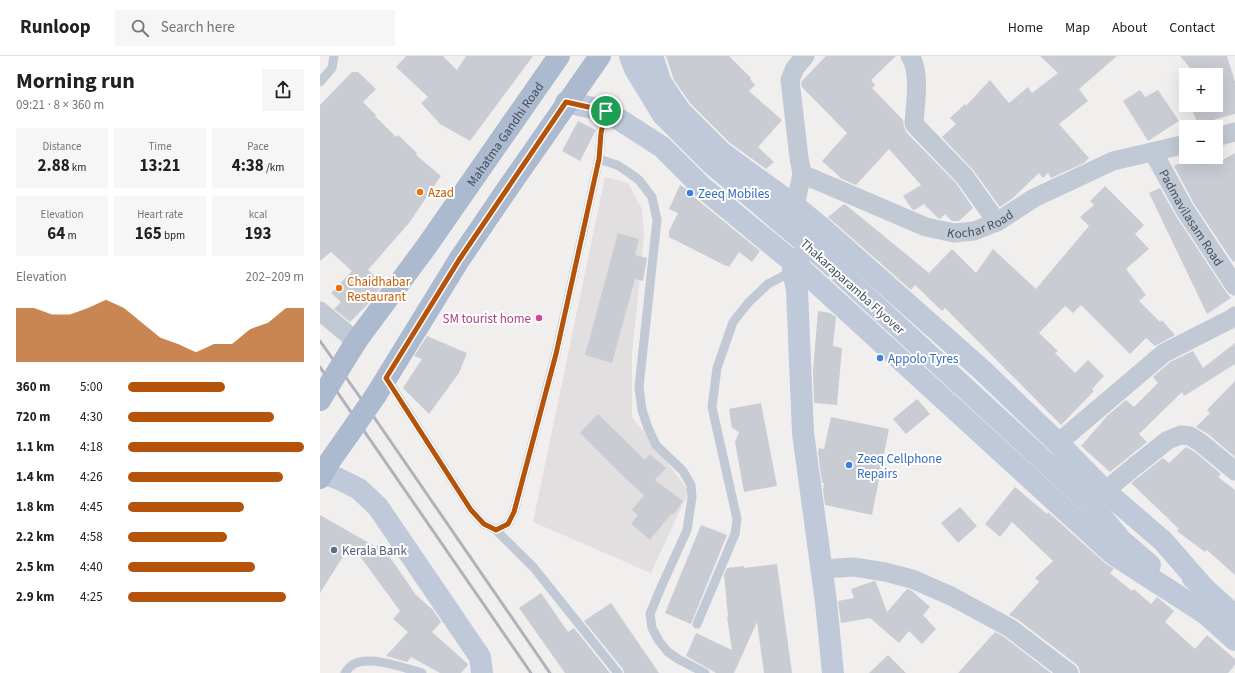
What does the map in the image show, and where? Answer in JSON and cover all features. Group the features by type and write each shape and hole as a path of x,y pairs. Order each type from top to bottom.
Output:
{"main road":[{"name":"Mahatma Gandhi Road","path":"320,400 354,345 426,246 559,56"},
{"path":"323,468 349,434 381,386 459,260 566,102 600,56"}],"street":[{"name":"Thakaraparamba Flyover","path":"630,56 635,69 663,115 710,162 827,261 1098,498"},
{"path":"652,56 661,83 680,111 722,153 795,206 823,229 981,369 1058,443 1098,498 1121,540 1235,640"},
{"path":"805,56 795,68 790,80 802,174 795,206 796,269 803,433 822,569 833,673"},
{"path":"910,56 913,60 917,74 914,124 964,176 997,222"},
{"path":"566,102 606,111 662,147 702,187 796,269 1113,554 1206,614"},
{"path":"1223,135 1235,132"},
{"name":"Kochar Road","path":"802,174 926,227 954,233 974,231 997,222 1034,198 1113,161 1179,146"},
{"name":"Padmavilasam Road","path":"1153,152 1185,210 1234,282"},
{"path":"320,311 354,345"},
{"path":"1058,443 1164,353 1235,316"},
{"path":"1098,498 1168,440 1181,435 1190,436 1201,443 1235,471"},
{"path":"323,468 338,479 359,489 378,507 480,657 482,673"},
{"path":"1098,498 1235,616"},
{"path":"822,569 854,567 885,572 912,579 951,596 1010,628 1069,673"}],"lane":[{"path":"320,82 332,68 334,56"},
{"path":"496,530 508,524 514,512 556,354 599,159 601,133 606,111"},
{"path":"599,159 617,165 640,180 652,197 657,220 639,387 642,410 656,445 683,471 691,485 692,497 687,530 650,614 652,628 659,641 668,652 678,659 706,673"},
{"path":"697,624 735,534 737,518 712,407 717,368 733,322 749,302 768,284 796,269"},
{"path":"381,386 471,510 484,524 496,530 534,568 618,673"},
{"path":"345,673 353,664 365,661 422,673"}],"shaded area":[{"path":"605,177 628,183 642,209 644,237 632,354 632,417 689,491 651,573 533,522"}],"building":[{"path":"406,56 443,56 457,70 466,56 533,56 470,141 440,124 421,103 428,97 396,67"},
{"path":"666,56 729,56 751,78 750,79 755,85 749,91 782,120 758,147 774,162 766,169 730,143 690,103 674,80"},
{"path":"826,56 896,56 871,80 875,85 872,88 903,120 906,132 956,183 973,208 959,221 952,221 945,214 940,219 924,204 914,210 912,209 903,196 921,185 889,149 856,185 842,179 822,161 847,133 802,87 801,82"},
{"path":"1040,56 1117,56 1079,89 1088,101 1059,124 1089,158 1084,163 1051,178 1048,173 1043,178 1039,173 1013,198 1000,207 973,170 942,137 956,124 950,118 965,104 966,106 990,80 1009,103 1028,87 1032,93 1058,73"},
{"path":"1180,56 1227,56 1235,82 1235,114 1214,120 1196,120 1192,112 1223,112 1223,68 1190,68"},
{"path":"352,72 358,72 376,89 363,102 396,137 398,135 417,153 416,155 441,176 409,223 368,270 383,284 369,303 350,322 334,309 341,302 331,293 352,271 331,252 320,261 320,105"},
{"path":"1140,90 1145,97 1158,90 1179,121 1148,141 1123,101"},
{"path":"578,121 596,130 580,161 562,151"},
{"path":"1235,153 1235,261 1233,262 1194,204 1174,166 1179,164 1223,164 1223,160"},
{"path":"680,185 760,251 752,262 739,252 729,267 669,237 669,231 678,213 669,209"},
{"path":"1105,186 1144,225 1135,234 1149,249 1126,269 1146,295 1139,301 1160,322 1162,320 1175,335 1155,346 1146,338 1130,354 1081,305 1073,313 1065,306 1039,333 1058,351 1055,353 1075,373 1088,360 1104,376 1092,389 1094,391 1061,425 945,308 942,311 915,285 911,290 828,217 844,204 846,205 929,273 952,249 976,273 993,249 1036,289 1089,226 1080,217 1094,205 1090,201"},
{"path":"1160,188 1176,216 1231,298 1207,314 1149,193"},
{"path":"618,233 639,239 635,255 647,258 643,281 635,279 612,363 585,355"},
{"path":"818,311 830,313 836,317 833,346 842,348 837,405 814,403 813,370"},
{"path":"427,336 467,353 459,373 429,414 403,388 422,359 414,356"},
{"path":"1235,343 1235,364 1184,396 1182,392 1139,434 1147,442 1110,472 1081,446 1108,415 1126,400 1134,407 1158,383 1153,377 1170,362 1193,351 1203,368"},
{"path":"1235,381 1235,457 1208,434 1196,427 1210,413 1207,410"},
{"path":"917,399 930,414 906,434 893,419"},
{"path":"761,403 777,486 744,492 735,442 739,432 732,428 729,409"},
{"path":"598,414 645,460 650,454 666,468 655,480 683,501 674,514 671,514 650,540 631,524 638,515 632,510 644,495 580,433"},
{"name":"Zeeq Cellphone Repairs","path":"831,417 889,429 872,515 825,505 823,489 824,483 822,483 818,452 819,448 824,449"},
{"path":"1186,447 1195,452 1221,474 1218,477 1235,490 1235,575 1207,550 1205,552 1177,531 1179,529 1131,483 1163,458 1169,463"},
{"path":"1015,487 1047,514 1048,512 1105,563 1114,569 1110,573 1132,591 1134,589 1151,604 1157,597 1174,611 1165,622 1195,649 1207,635 1235,659 1235,665 1228,673 1080,673 1076,664 1017,619 1009,615 1039,582 1035,578 1053,561 1012,522 1000,537 985,524"},
{"path":"960,507 977,526 958,543 941,523"},
{"path":"320,515 376,547 380,543 416,595 433,610 441,622 432,632 468,664 461,673 440,673 411,657 407,662 386,656 408,632 393,619 400,611 351,544 320,593"},
{"path":"701,525 727,535 691,624 665,613"},
{"path":"777,564 792,673 764,673 757,622 734,673 716,673 686,656 696,633 732,650 727,617 724,575 727,568 744,566 744,568"},
{"path":"874,581 876,582 887,612 907,589 912,591 930,607 923,615 936,629 922,644 909,631 899,643 870,618 841,623 838,601 854,598 851,589"},
{"path":"541,593 568,632 574,628 610,673 565,673 519,608"},
{"path":"611,603 659,673 624,673 623,669 584,621"},
{"path":"995,632 1004,637 1051,673 958,673"},
{"path":"888,655 906,673 869,673"}],"railway":[{"path":"320,341 550,673"},
{"path":"320,367 531,673"}],"place":[{"name":"Azad","path":"420,192"},
{"name":"Zeeq Mobiles","path":"690,193"},
{"name":"Chaidhabar Restaurant","path":"339,288"},
{"name":"SM tourist home","path":"539,318"},
{"name":"Appolo Tyres","path":"880,358"},
{"name":"Zeeq Cellphone Repairs","path":"849,465"},
{"name":"Kerala Bank","path":"334,550"}],"route":[{"path":"566,102 606,111 601,133 599,159 556,354 514,512 508,524 496,530 484,524 471,510 386,378 459,260 566,102"}]}
